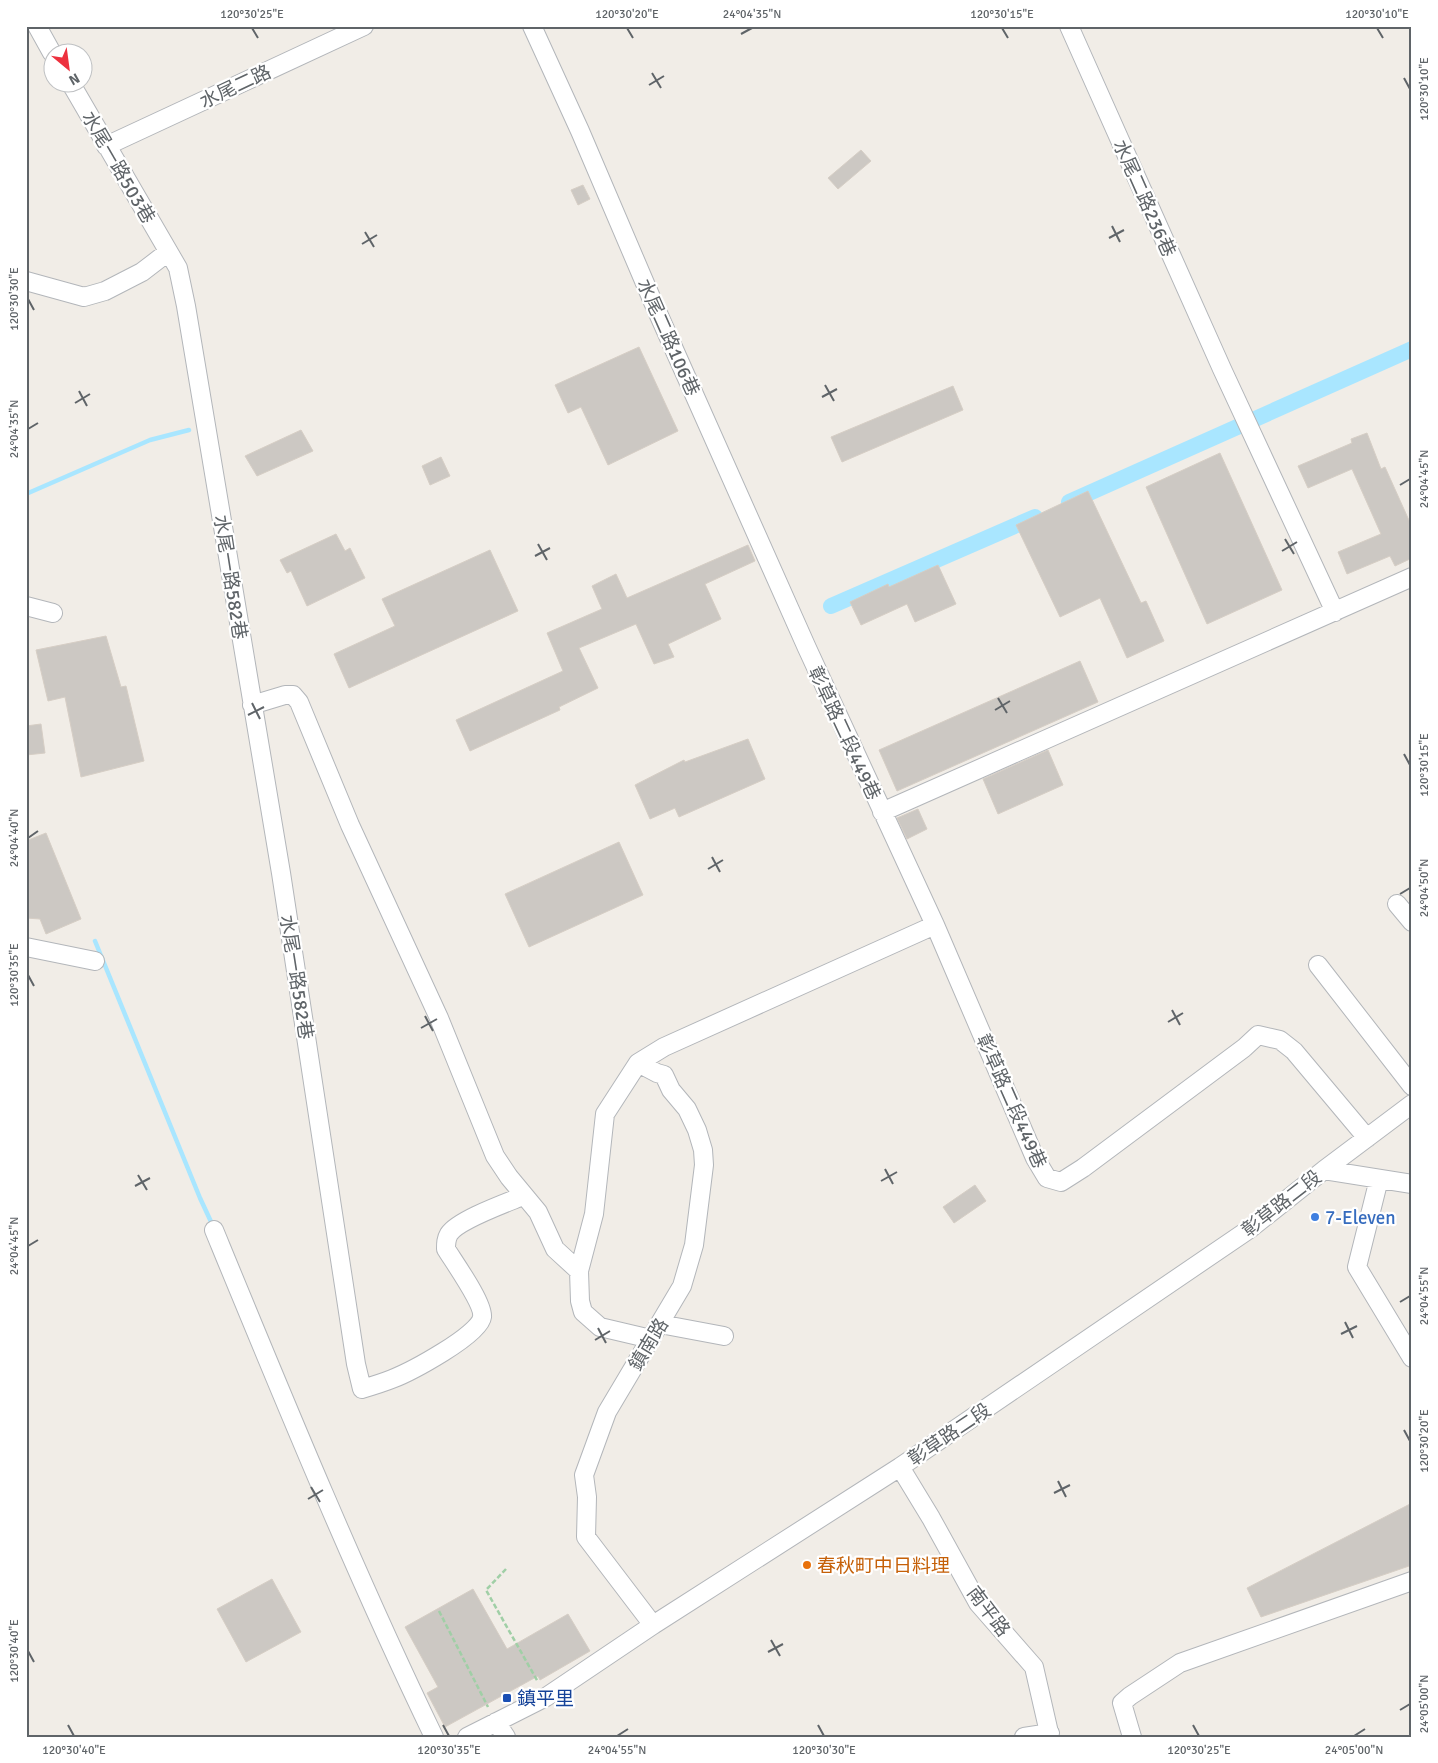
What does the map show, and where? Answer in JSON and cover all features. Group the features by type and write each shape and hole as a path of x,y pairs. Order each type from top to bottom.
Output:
{"street":[{"path":"37,26 46,42"},
{"name":"水尾二路","path":"106,146 364,26"},
{"name":"水尾二路106巷","path":"532,26 807,648"},
{"name":"水尾二路236巷","path":"1069,26 1222,369 1335,612"},
{"name":"水尾一路503巷","path":"76,92 168,252"},
{"path":"26,281 84,297 104,291 142,272 168,252"},
{"name":"水尾一路582巷","path":"168,252 178,268 186,306 281,873 355,1355 362,1388 391,1380 474,1332 482,1317 480,1305 446,1249 446,1241 450,1232 462,1223 523,1196"},
{"path":"882,812 1412,577"},
{"path":"26,606 54,613"},
{"name":"彰草路二段449巷","path":"807,648 936,925 1035,1158 1047,1178 1061,1182 1083,1168 1244,1048 1258,1035 1280,1040 1294,1051 1367,1138"},
{"path":"252,705 285,695 293,695 299,702 350,825 439,1018 495,1156 504,1172 538,1212 555,1248 579,1271"},
{"path":"1397,904 1412,922"},
{"path":"724,1336 600,1327 583,1312 580,1301 579,1271 594,1214 605,1114 638,1063 664,1047 936,925"},
{"path":"26,948 95,960"},
{"path":"1318,965 1412,1086"},
{"name":"鎮南路","path":"638,1063 657,1074 664,1075 672,1090 687,1109 697,1130 703,1150 704,1165 694,1245 682,1286 607,1412 584,1475 587,1497 586,1537 653,1625"},
{"name":"彰草路二段","path":"467,1737 501,1730 546,1697 653,1625 900,1467 1251,1228 1412,1104"},
{"path":"1324,1170 1412,1184"},
{"path":"1379,1179 1357,1267 1412,1358"},
{"path":"214,1230 316,1476 434,1737"},
{"name":"南平路","path":"900,1467 978,1602 1034,1667 1050,1735 1024,1737"},
{"path":"1132,1737 1122,1703 1180,1663 1412,1580"}],"path":[{"path":"506,1568 486,1590 546,1697"},
{"path":"439,1611 501,1730"}],"building":[{"path":"861,150 871,161 838,189 828,178"},
{"path":"583,185 590,199 578,205 571,190"},
{"path":"639,347 678,431 608,465 581,407 568,413 555,385"},
{"path":"953,386 963,410 842,462 831,437"},
{"path":"301,430 313,451 257,476 245,456"},
{"path":"1367,433 1381,469 1385,467 1412,527 1412,558 1395,566 1390,556 1347,574 1338,552 1381,534 1352,469 1308,488 1298,466 1352,443 1351,439"},
{"path":"1220,453 1282,590 1207,624 1146,487"},
{"path":"441,457 450,476 430,485 422,466"},
{"path":"1088,491 1141,603 1146,601 1164,641 1127,658 1100,598 1060,617 1016,525"},
{"path":"336,534 345,551 350,548 365,578 307,606 291,571 287,573 280,560"},
{"path":"748,545 755,561 705,584 721,619 668,644 674,657 654,664 636,624 579,648 598,688 559,707 560,710 470,751 456,720 563,671 547,633 602,609 592,586 616,574 627,598"},
{"path":"490,550 518,611 349,688 334,654 395,626 382,599"},
{"path":"938,565 956,604 915,622 907,604 861,625 850,602 888,584 889,587"},
{"path":"106,636 121,687 126,686 144,761 81,777 65,697 48,701 36,650"},
{"path":"1080,661 1098,702 897,791 879,750"},
{"path":"41,724 45,753 26,755 26,726"},
{"path":"748,739 765,779 679,817 675,808 650,819 635,785 684,760 685,762"},
{"path":"1048,750 1063,785 998,814 983,779"},
{"path":"918,809 927,829 907,839 897,818"},
{"path":"46,833 81,919 46,934 40,919 26,918 26,841"},
{"path":"619,842 643,895 529,947 505,894"},
{"path":"975,1185 986,1201 954,1223 943,1207"},
{"path":"1412,1503 1412,1565 1261,1617 1247,1588"},
{"path":"272,1579 301,1632 246,1662 217,1609"},
{"path":"473,1589 507,1649 568,1614 590,1651 540,1680 538,1676 445,1727 427,1693 438,1687 405,1627"}],"waterway":[{"path":"1069,502 1412,349"},
{"path":"26,494 150,440 189,430"},
{"path":"831,606 1035,517"},
{"path":"95,941 213,1226"}],"place":[{"name":"7-Eleven","path":"1315,1217"},
{"name":"春秋町中日料理","path":"807,1565"},
{"name":"鎮平里","path":"507,1698"}]}
